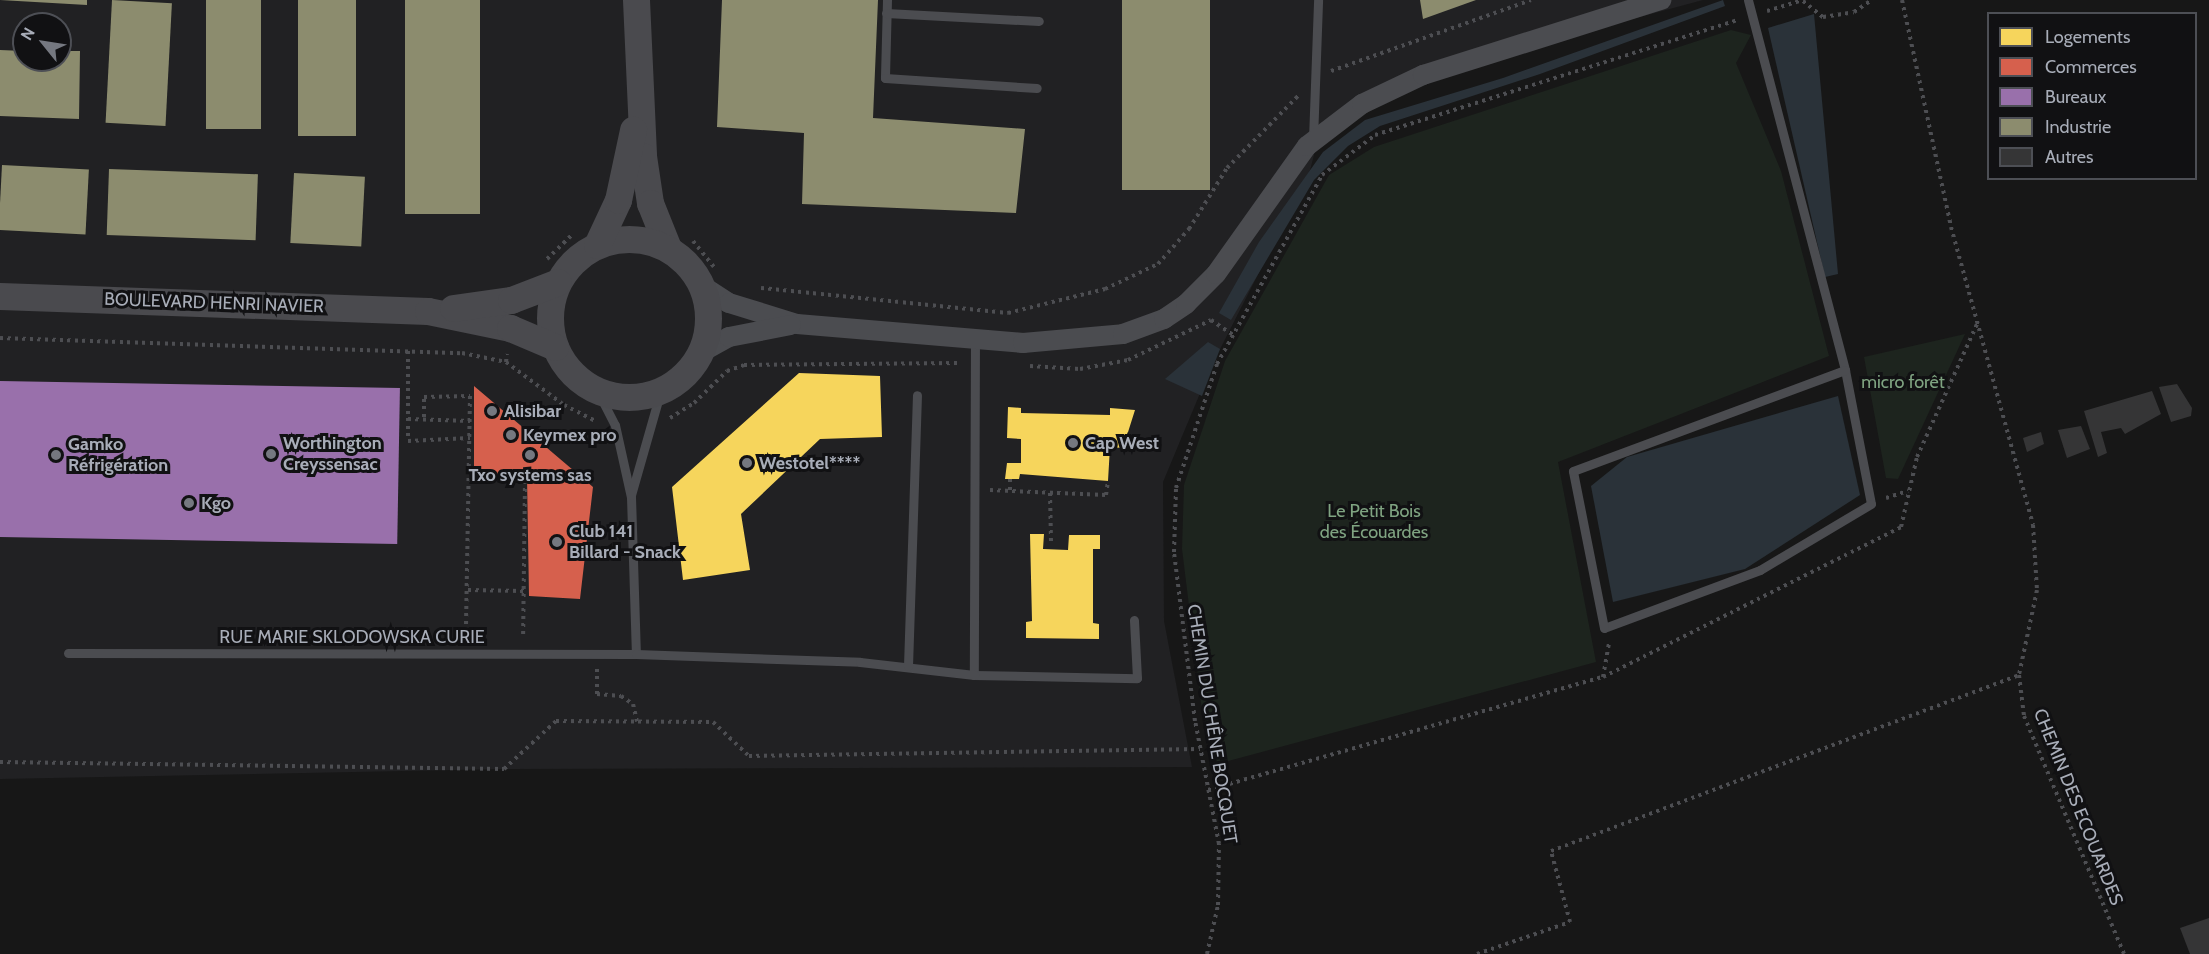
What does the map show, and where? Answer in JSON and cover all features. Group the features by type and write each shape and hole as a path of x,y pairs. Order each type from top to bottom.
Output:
{"main road":[{"path":"636,0 638,105 650,203 676,241 710,279 707,330 700,353 677,381 661,390 629,397 597,390 572,372 555,347 550,314 549,274 574,260 618,200 638,105"},
{"path":"589,237 676,241"},
{"name":"BOULEVARD HENRI NAVIER","path":"0,296 428,310 511,300 549,274"},
{"name":"BOULEVARD HENRI NAVIER","path":"428,310 510,328 555,347"}],"street":[{"path":"710,279 729,303 798,324 975,337 1077,341 1164,319 1216,274 1313,141 1362,104 1424,75 1631,4 1661,0"},
{"path":"700,353 729,337 798,324"}],"lane":[{"path":"887,0 885,78 1037,88"},
{"path":"1313,141 1318,0"},
{"path":"1748,0 1845,370 1871,504 1760,570 1604,628 1573,471 1845,370"},
{"path":"886,13 1039,21"},
{"path":"974,675 977,489 975,337"},
{"path":"597,390 615,425 631,497 636,654"},
{"path":"631,497 648,424 661,390"},
{"path":"908,666 917,395"},
{"name":"RUE MARIE SKLODOWSKA CURIE","path":"68,653 597,653 908,666 974,675 1137,678 1134,620"}],"path":[{"path":"747,285 802,296 1008,313 1105,289 1158,264 1189,229 1227,168 1281,108 1340,64 1531,0"},
{"path":"1802,0 1823,17 1854,12 1872,0"},
{"name":"CHEMIN DES ECOUARDES","path":"1902,0 1977,323 2032,525 2037,590 2019,675 2024,716 2124,954"},
{"name":"CHEMIN DU CHÊNE BOCQUET","path":"1207,954 1218,905 1219,844 1192,702 1174,552 1176,488 1217,364 1322,175 1352,149 1375,135 1733,21"},
{"path":"549,274 589,237"},
{"path":"676,241 710,279"},
{"path":"1022,366 1080,369 1128,360 1211,320 1233,335"},
{"path":"1208,790 1603,676 1901,527 1908,490 1929,428 1977,323"},
{"path":"506,362 510,328"},
{"path":"0,338 408,351 506,362 564,405 615,425"},
{"path":"408,351 408,441 470,438"},
{"path":"648,424 682,411 727,371 744,365 975,364"},
{"path":"424,417 424,397 470,396 465,653"},
{"path":"408,419 424,417 470,421"},
{"path":"470,478 525,481 523,653"},
{"path":"1010,479 1010,492"},
{"path":"977,489 1106,495 1108,481"},
{"path":"1871,504 1908,490"},
{"path":"1050,493 1051,541"},
{"path":"468,590 524,591"},
{"path":"1603,676 1612,625"},
{"path":"597,653 597,694 627,700 637,722"},
{"path":"1477,954 1570,922 1551,851 2019,675"},
{"path":"0,762 504,769 556,721 713,722 749,756 1200,749"}],"shaded area":[{"path":"0,0 1703,0 1376,88 1362,104 1323,121 1309,174 1211,367 1163,482 1164,621 1192,767 504,769 0,779"},
{"path":"1723,0 1725,6 1540,74 1380,126 1348,146 1314,180 1231,320 1219,313 1259,242 1323,152 1365,120 1503,78"},
{"path":"1814,14 1838,274 1825,277 1768,28"},
{"path":"1208,342 1220,349 1202,396 1165,379"},
{"path":"1838,396 1860,495 1745,569 1613,602 1591,486 1627,457"}],"green space":[{"name":"Le Petit Bois des Écouardes","path":"1731,30 1751,35 1736,63 1781,171 1829,356 1558,462 1596,662 1217,764 1202,711 1182,549 1184,485 1225,361 1329,175 1374,147"},
{"name":"micro forêt","path":"1965,334 1898,479 1886,478 1864,357"}],"building: Logements":[{"name":"Westotel****","path":"799,373 880,376 882,437 820,439 741,514 750,570 683,580 672,487"},
{"name":"Cap West","path":"1008,407 1021,408 1021,413 1110,415 1110,408 1135,410 1123,448 1110,447 1108,481 1020,474 1019,479 1005,479 1007,463 1021,463 1021,439 1007,438"},
{"path":"1030,534 1044,534 1043,549 1068,550 1069,535 1100,535 1100,549 1093,549 1093,623 1099,624 1099,639 1026,638 1026,622 1032,621"}],"building: Commerces":[{"name":"Club 141 Billard - Snack","path":"474,386 593,487 580,599 529,596 527,477 474,475"}],"building: Bureaux":[{"path":"0,381 400,388 397,544 0,537"}],"building: Industrie":[{"path":"0,0 87,0 87,5"},
{"path":"112,0 172,3 165,126 106,123"},
{"path":"206,0 261,0 261,129 206,129"},
{"path":"298,0 356,0 356,136 298,136"},
{"path":"405,0 480,0 480,214 405,214"},
{"path":"722,0 878,0 873,118 1025,129 1016,213 802,204 804,133 717,127"},
{"path":"1122,0 1210,0 1210,190 1122,190"},
{"path":"1420,0 1476,0 1423,19"},
{"path":"0,50 12,50 12,72 72,72 72,51 80,51 79,119 0,116"},
{"path":"2,165 89,170 85,234 0,230"},
{"path":"109,169 258,174 256,240 107,235"},
{"path":"294,173 365,177 361,247 290,243"}],"building: Autres":[{"path":"2177,384 2192,408 2191,416 2171,422 2159,387"},
{"path":"2152,391 2161,414 2125,434 2121,428 2101,432 2107,453 2098,457 2084,411"},
{"path":"2081,426 2090,449 2067,458 2058,430"},
{"path":"2041,432 2044,444 2027,452 2023,438"},
{"path":"2209,918 2209,954 2190,954 2180,928"}],"place":[{"name":"Alisibar","path":"492,411"},
{"name":"Keymex pro","path":"511,435"},
{"name":"Cap West","path":"1073,443"},
{"name":"Worthington Creyssensac","path":"271,454"},
{"name":"Gamko Réfrigération","path":"56,455"},
{"name":"Txo systems sas","path":"530,455"},
{"name":"Westotel****","path":"747,463"},
{"name":"Kgo","path":"189,503"},
{"name":"Club 141 Billard - Snack","path":"557,542"}]}
